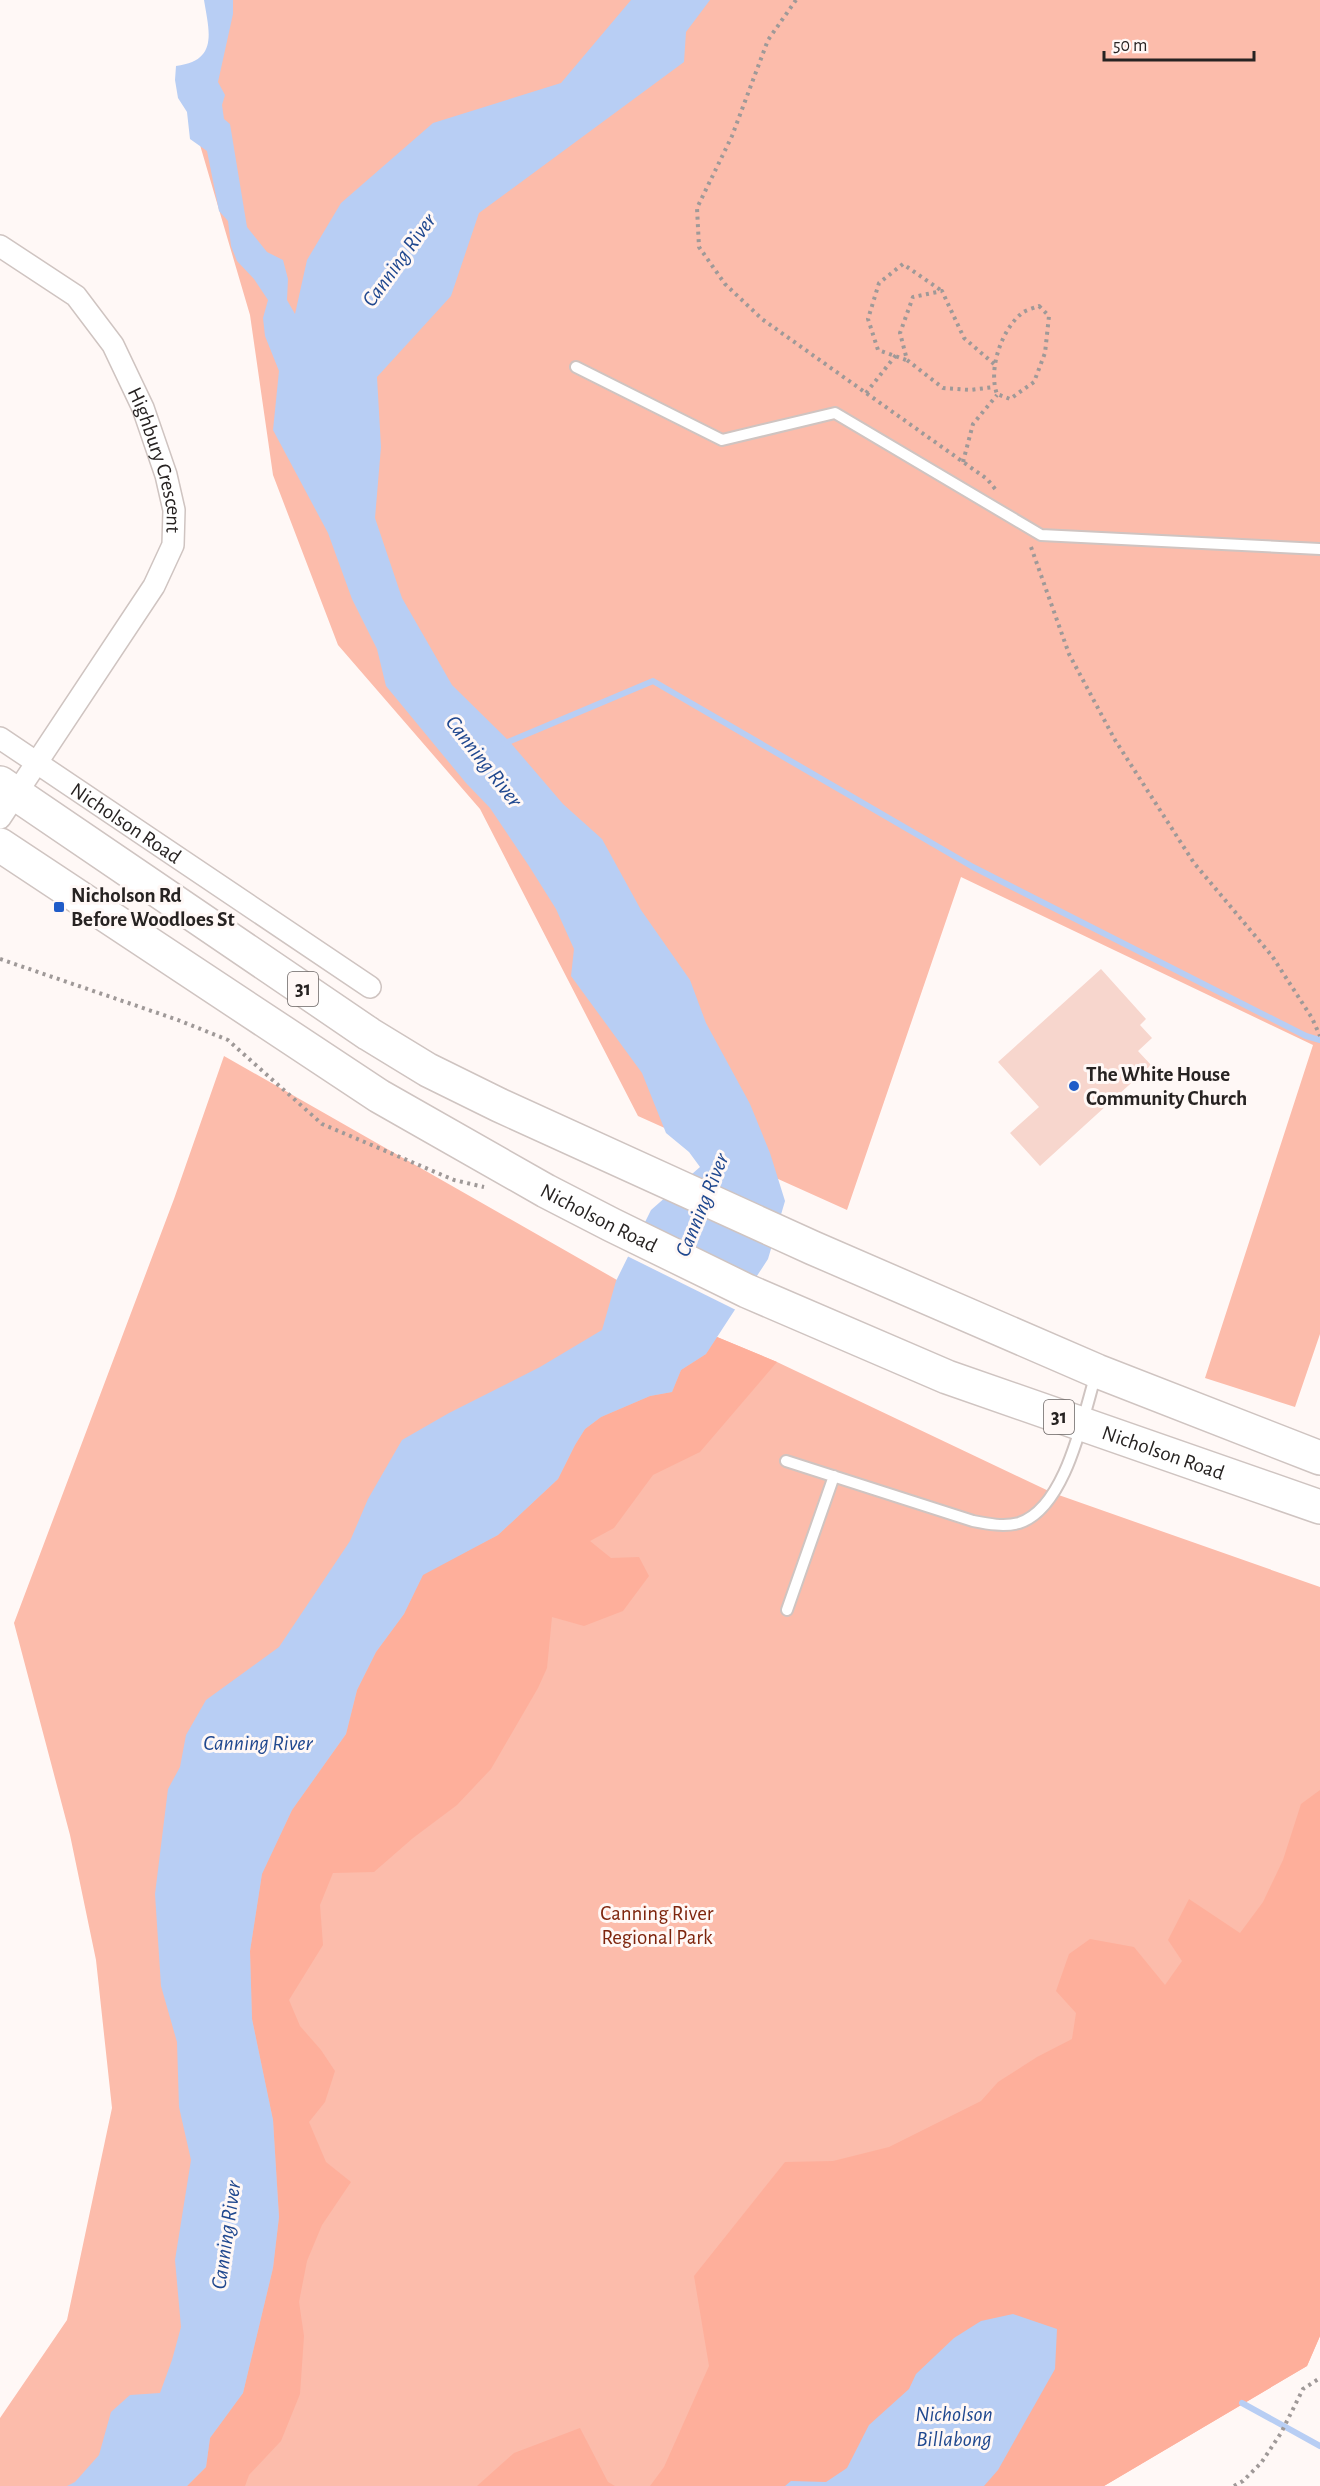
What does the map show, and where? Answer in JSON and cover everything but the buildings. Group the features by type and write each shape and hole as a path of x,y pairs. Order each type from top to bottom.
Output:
{"main road":[{"name":"Nicholson Road","path":"5,798 428,1070 499,1105 813,1248 1097,1371 1320,1458"},
{"name":"Nicholson Road","path":"0,844 379,1096 546,1191 680,1259 817,1322 947,1377 1320,1507"}],"street":[{"name":"Highbury Crescent","path":"0,246 76,296 113,345 143,408 166,475 174,510 174,545 154,586 37,763 5,798"},
{"name":"Nicholson Road","path":"0,738 370,987"}],"lane":[{"path":"576,367 722,440 835,412 1041,535 1320,549"},
{"path":"786,1461 973,1521 996,1525 1019,1523 1038,1512 1053,1493 1081,1425 1097,1371"},
{"path":"787,1610 834,1476"}],"path":[{"path":"796,0 768,40 732,136 697,208 699,247 725,284 762,319 987,479 1022,524 1069,654 1115,740 1194,863 1272,956 1312,1018 1320,1035"},
{"path":"994,364 964,338 942,291 903,264 879,283 867,319 878,350 907,360 943,388 970,390 994,387"},
{"path":"907,360 900,333 913,297 942,291"},
{"path":"1039,306 1049,316 1045,353 1034,381 1010,399 997,394 994,387 994,364 1007,331 1022,312 1039,306"},
{"path":"866,393 896,355"},
{"path":"963,462 973,424 997,394"},
{"path":"0,959 178,1020 228,1040 322,1124 454,1180 493,1189"},
{"path":"1234,2486 1243,2481 1261,2463 1281,2433 1303,2389 1314,2381 1320,2380"}],"green space":[{"path":"229,0 1320,0 1320,1334 1295,1407 1205,1378 1313,1045 961,877 847,1210 638,1116 480,809 338,645 273,475 250,315 200,145"},
{"name":"Canning River Regional Park","path":"224,1056 717,1337 777,1362 1053,1493 1320,1587 1320,2336 1307,2366 1104,2486 0,2486 0,2418 67,2320 112,2108 96,1960 70,1835 14,1623 174,1199"}],"shaded area":[{"path":"717,1337 777,1362 700,1452 653,1475 614,1528 590,1541 611,1558 639,1557 649,1576 623,1611 584,1626 552,1617 547,1668 538,1688 491,1769 457,1805 413,1838 374,1872 333,1873 320,1905 323,1945 289,2000 300,2026 321,2050 335,2071 325,2102 309,2122 326,2162 351,2182 322,2225 307,2261 299,2302 304,2336 300,2394 281,2441 249,2475 245,2486 187,2486 206,2467 210,2438 243,2393 273,2268 279,2217 273,2120 252,2019 250,1951 262,1873 292,1810 346,1734 357,1690 376,1652 404,1614 423,1574 498,1535 558,1479 585,1429 601,1417 650,1396 672,1392 681,1370 706,1354"},
{"path":"1320,1790 1320,2336 1307,2366 1104,2486 650,2486 664,2467 709,2366 694,2276 785,2162 833,2161 889,2147 981,2101 998,2082 1037,2057 1072,2039 1076,2013 1056,1991 1069,1954 1090,1939 1134,1947 1165,1985 1182,1961 1168,1940 1189,1899 1240,1933 1263,1902 1283,1860 1301,1804"},
{"path":"580,2428 608,2482 615,2486 477,2486 514,2453"}],"water":[{"name":"Canning River","path":"204,0 233,0 233,14 218,82 225,95 222,105 224,119 230,124 247,227 267,252 283,260 288,279 287,300 295,314 307,260 341,203 433,123 561,83 631,0 710,0 686,32 684,62 479,213 451,296 377,377 381,447 375,518 402,598 452,685 509,741 563,804 602,839 641,910 690,980 706,1023 750,1104 770,1153 785,1201 768,1259 706,1354 681,1370 672,1392 650,1396 601,1417 585,1429 558,1479 498,1535 423,1575 404,1614 376,1652 357,1690 346,1734 292,1810 262,1874 250,1951 252,2019 273,2120 279,2217 273,2268 243,2393 210,2438 206,2467 187,2486 67,2486 75,2482 99,2455 111,2412 130,2395 160,2393 181,2327 175,2260 191,2160 179,2107 177,2042 161,1986 155,1894 168,1789 180,1767 186,1735 206,1700 279,1647 350,1541 368,1499 402,1440 449,1413 540,1367 602,1330 616,1281 651,1210 700,1167 689,1152 666,1133 642,1073 571,976 574,949 556,909 529,866 490,808 466,783 386,686 377,649 352,599 328,533 273,430 279,371 265,336 263,318 268,300 254,279 237,261 231,246 228,221 219,211 207,151 190,139 187,112 178,98 175,80 176,66 199,58 208,43 209,33"},
{"name":"Nicholson Billabong","path":"1013,2314 1057,2329 1055,2369 998,2470 984,2486 785,2486 791,2481 826,2482 847,2468 869,2425 909,2389 916,2374 954,2338 981,2321"}],"pier":[{"path":"640,1224 757,1281 738,1311 625,1255"}],"waterway":[{"path":"503,744 653,681 973,867 1306,1036 1320,1040"},
{"path":"1242,2403 1320,2446"}],"place":[{"name":"Nicholson Rd Before Woodloes St","path":"59,907"},
{"name":"The White House Community Church","path":"1074,1086"}]}
